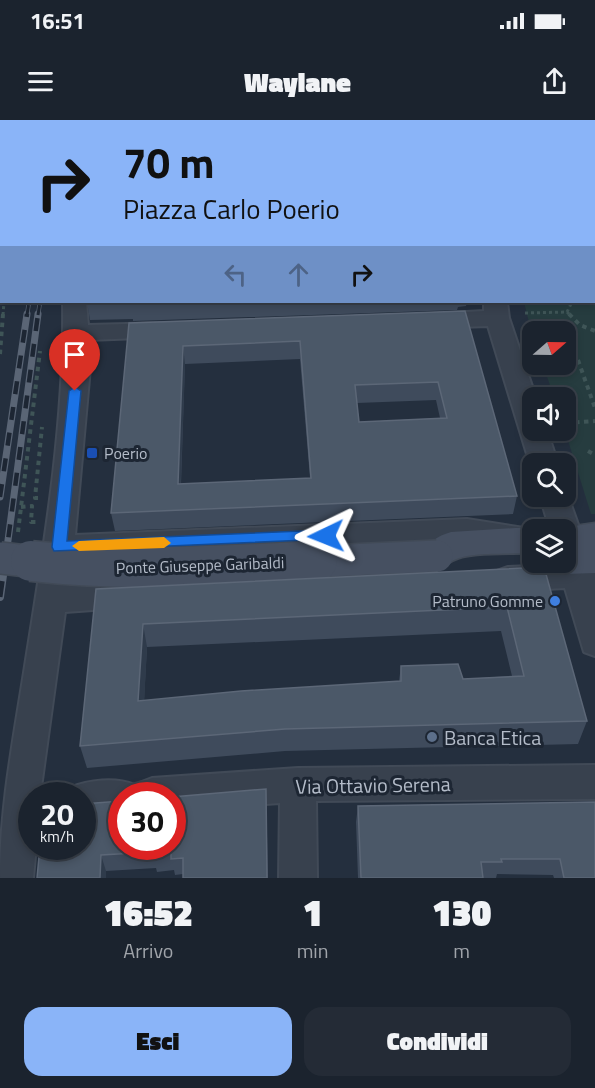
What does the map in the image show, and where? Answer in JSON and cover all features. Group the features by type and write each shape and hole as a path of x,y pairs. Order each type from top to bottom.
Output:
{"main road":[{"path":"448,561 522,542"},
{"name":"Ponte Giuseppe Garibaldi","path":"9,545 82,567 147,569 448,561"},
{"path":"448,561 522,561"}],"street":[{"path":"29,782 57,556 77,368 74,333 75,303"},
{"path":"410,321 496,310 522,393"},
{"path":"74,333 183,329"},
{"path":"559,507 577,550 595,643"},
{"path":"57,556 467,530 522,538"},
{"path":"484,580 577,550"},
{"path":"50,600 448,561"},
{"name":"Via Ottavio Serena","path":"186,793 298,785 595,782"},
{"path":"298,785 298,878"},
{"path":"14,878 18,853"}],"path":[{"path":"0,354 4,303"},
{"path":"567,312 572,303"},
{"path":"525,313 567,312 579,325 595,331"},
{"path":"9,545 21,507 40,351"},
{"path":"578,360 595,408"},
{"path":"576,422 595,421"},
{"path":"35,492 42,427"},
{"path":"588,451 595,455"},
{"path":"21,507 32,506 31,522 39,521"}],"green space":[{"path":"524,303 595,303 595,514 591,514 576,466 576,453 572,453 568,441 576,441 576,387 551,387 546,375 576,375 576,321 529,321"}],"building":[{"path":"465,311 517,496 111,513 129,323","holes":["300,341 311,478 178,484 183,346","438,382 447,418 359,422 355,385"]},
{"path":"522,568 522,573 546,573 587,721 285,729 80,746 96,589","holes":["507,607 524,676 463,679 458,664 401,666 401,681 241,691 138,701 143,624"]},
{"path":"266,789 267,878 183,878 183,860 186,860 186,796"},
{"path":"108,802 108,855 101,855 100,878 37,878 39,860 96,860 96,803"},
{"path":"595,802 595,878 564,878 560,859 501,859 502,862 481,862 483,878 361,878 358,806"}],"railway":[{"path":"27,315 29,303"},
{"path":"38,315 40,303"},
{"path":"0,497 27,314"},
{"path":"5,563 38,314"},
{"path":"0,597 5,561"}],"slow traffic":[{"path":"79,546 164,543"}],"place":[{"name":"Poerio","path":"92,453"},
{"name":"Patruno Gomme","path":"555,601"},
{"name":"Banca Etica","path":"432,737"}],"route":[{"path":"75,391 59,547 326,536"}]}
